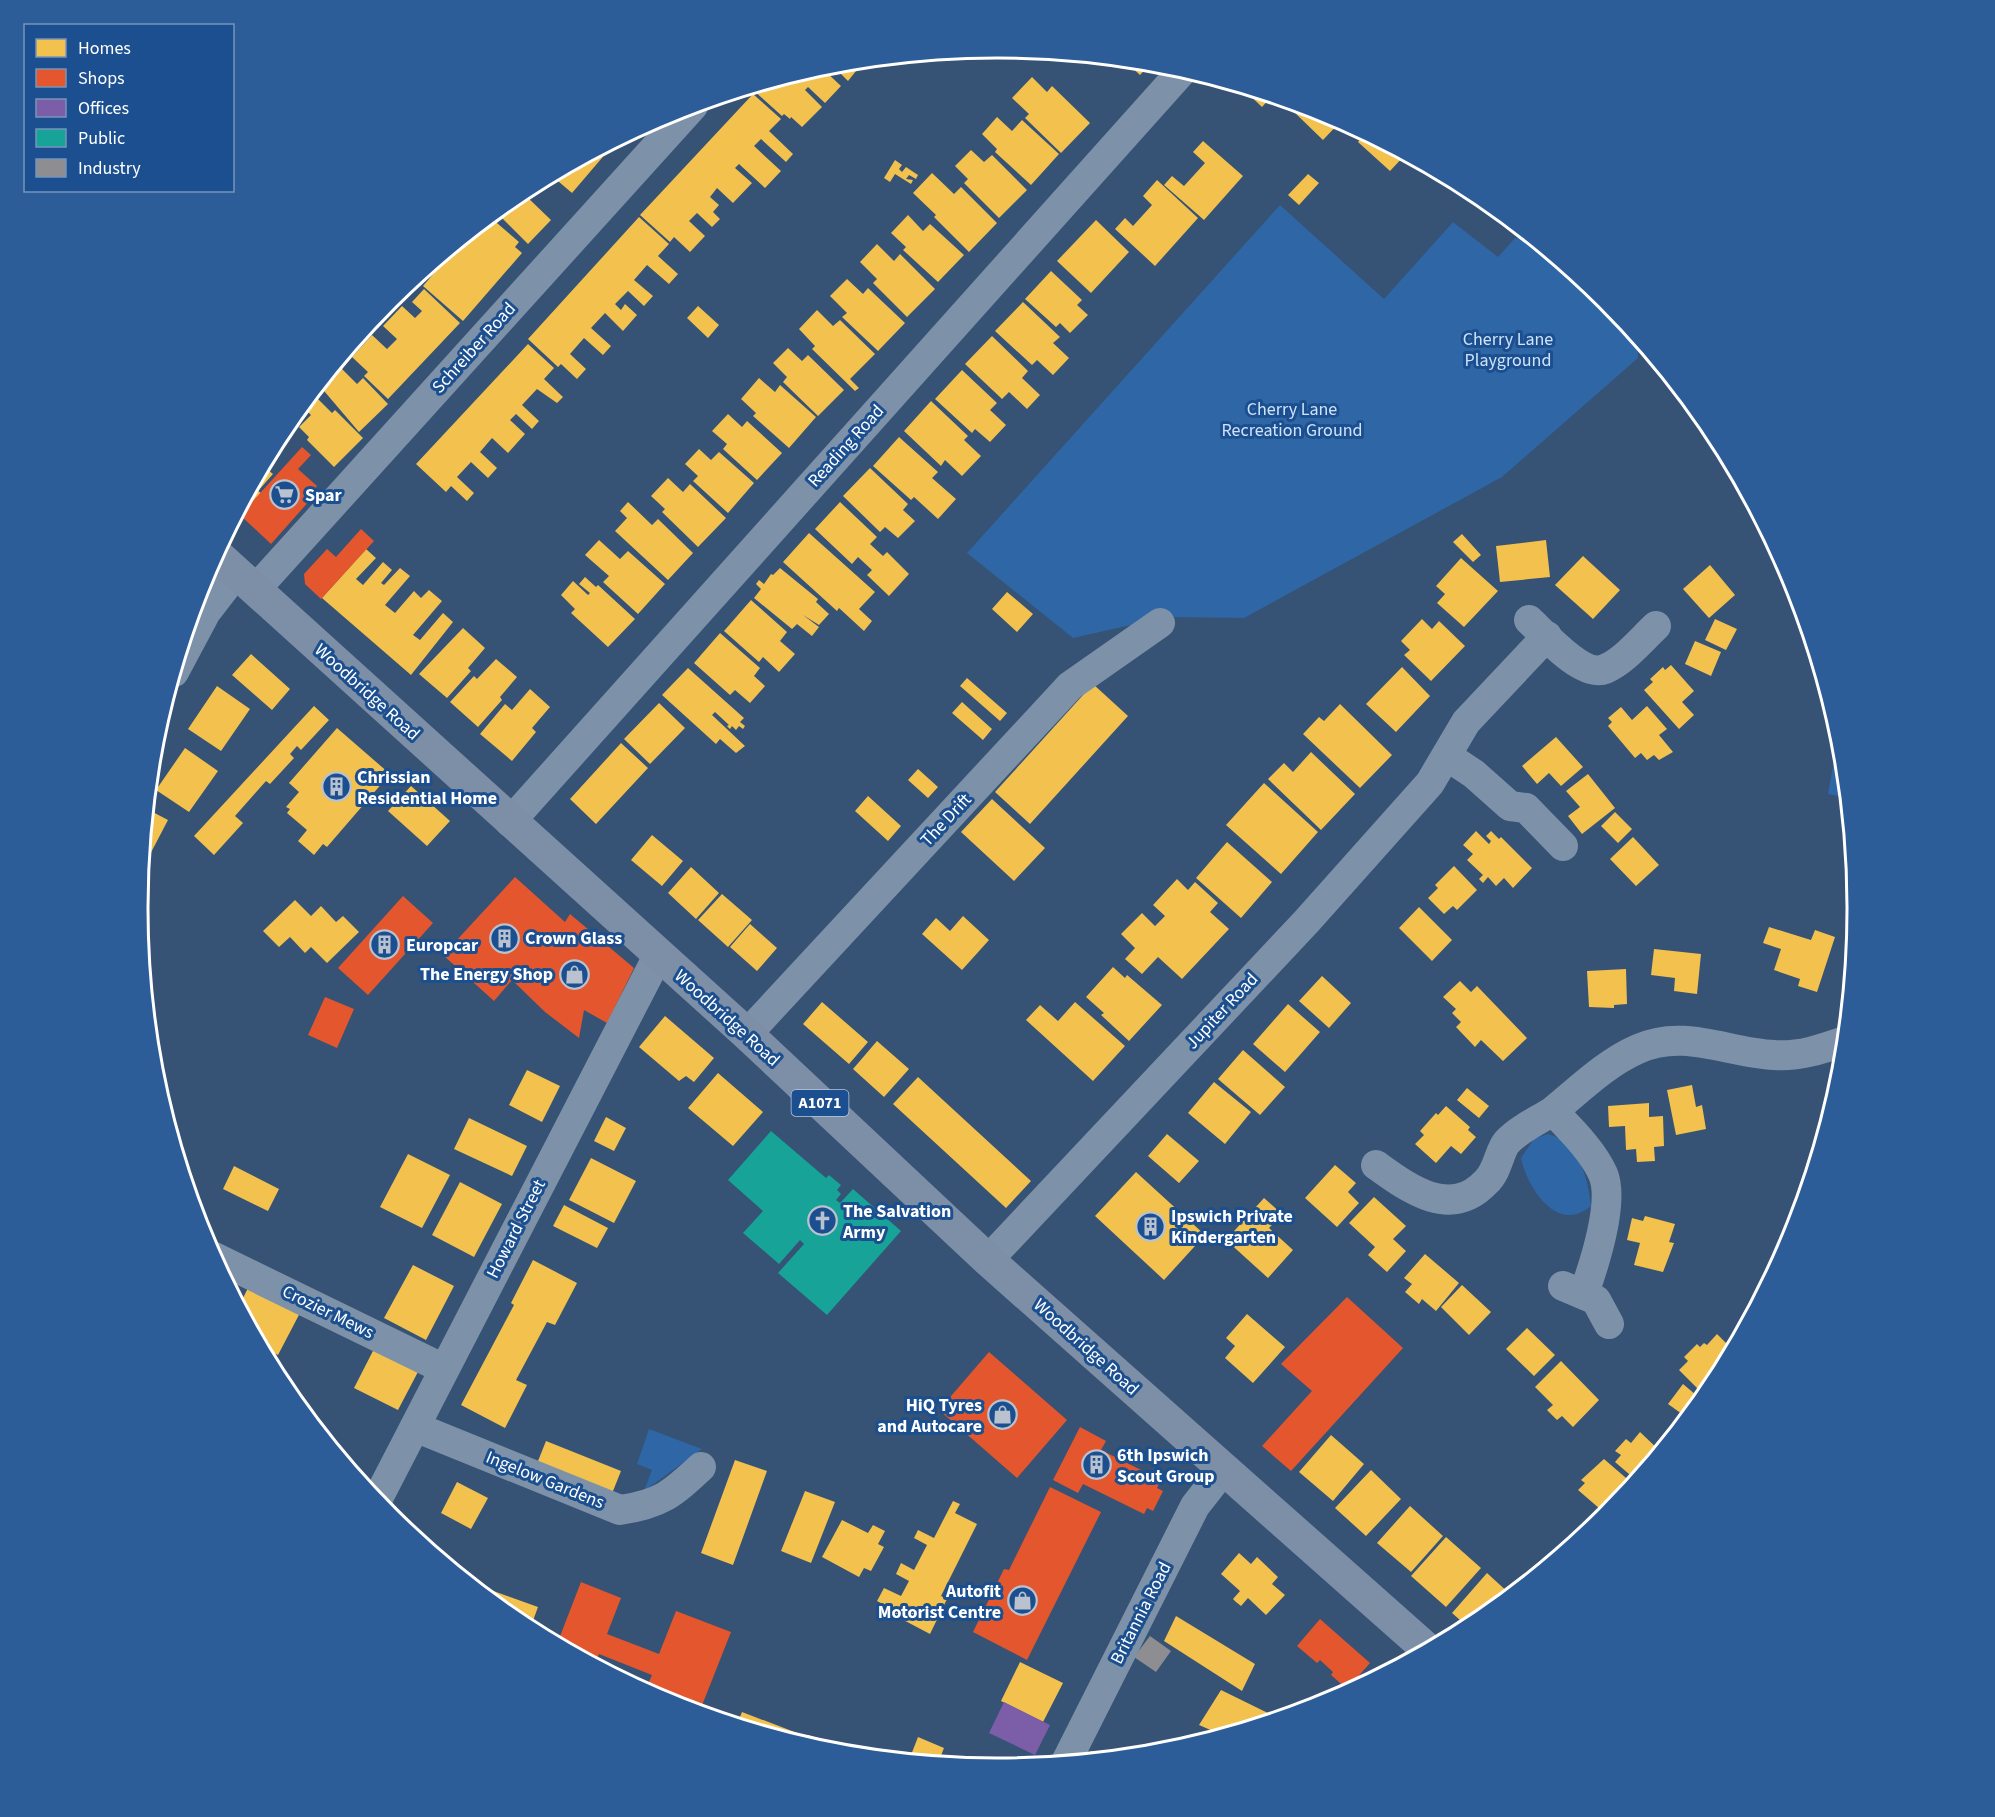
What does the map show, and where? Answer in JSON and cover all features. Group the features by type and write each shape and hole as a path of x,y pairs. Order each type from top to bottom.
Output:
{"main road":[{"name":"Woodbridge Road","path":"236,572 658,956 747,1034 988,1260 1422,1645"}],"street":[{"name":"Reading Road","path":"510,822 1176,78"},
{"name":"Schreiber Road","path":"192,638 206,612 236,572 679,121"},
{"name":"The Drift","path":"747,1034 1070,686 1160,623"},
{"name":"Jupiter Road","path":"988,1260 1306,922 1430,783 1466,722 1538,628 1584,667 1590,670 1603,670 1613,665 1656,626"},
{"path":"1447,756 1474,774 1510,806 1526,808 1563,846"},
{"name":"Howard Street","path":"381,1493 658,956"},
{"path":"1376,1165 1421,1196 1455,1199 1472,1193 1486,1183 1498,1166 1506,1142 1554,1111 1619,1059 1658,1042 1687,1040 1712,1042 1752,1053 1774,1056 1806,1053 1836,1044"},
{"path":"1554,1111 1603,1174 1607,1190 1598,1246 1574,1289 1596,1300 1609,1324"},
{"name":"Crozier Mews","path":"225,1262 444,1368"},
{"name":"Ingelow Gardens","path":"415,1427 620,1510 650,1506 679,1487 702,1467"},
{"name":"Britannia Road","path":"1069,1755 1195,1506 1224,1469"}],"green space":[{"name":"Cherry Lane Recreation Ground","path":"1280,205 1384,299 1453,222 1498,257 1515,238 1521,239 1599,307 1638,349 1638,358 1502,477 1244,618 1167,617 1073,638 967,553"},
{"path":"1834,761 1840,796 1828,794"},
{"path":"1548,1134 1559,1138 1567,1145 1580,1162 1591,1206 1578,1213 1567,1215 1555,1211 1546,1204 1537,1194 1524,1170 1521,1158 1534,1139"},
{"path":"649,1429 702,1449 644,1491 652,1470 637,1464"}],"building: Homes":[{"path":"856,71 848,81 841,74"},
{"path":"830,75 841,86 825,103 808,87 805,90 822,107 802,127 791,117 790,119 784,114 782,116 757,94"},
{"path":"1032,77 1047,92 1052,86 1090,123 1061,153 1025,118 1029,114 1012,98"},
{"path":"752,95 781,119 769,131 793,154 786,162 761,139 754,146 781,171 765,188 739,164 735,168 752,183 733,203 717,188 710,197 719,205 713,212 720,219 712,227 697,213 689,221 705,236 690,252 674,237 670,242 640,215"},
{"path":"1253,98 1266,102 1262,107"},
{"path":"1295,113 1334,128 1323,140"},
{"path":"997,117 1012,131 1022,120 1059,154 1031,185 995,152 997,149 982,134"},
{"path":"1360,140 1400,160 1390,171 1358,142"},
{"path":"1203,141 1243,176 1204,220 1164,185 1172,176 1184,186 1205,163 1193,152"},
{"path":"971,150 984,162 992,155 1027,190 999,218 964,183 968,179 955,166"},
{"path":"604,155 572,193 558,181"},
{"path":"895,160 902,165 899,169 902,172 906,167 918,175 916,179 909,175 906,179 913,180 911,184 895,174 890,182 884,178"},
{"path":"932,173 954,194 961,187 997,223 969,252 913,193"},
{"path":"1308,174 1319,183 1299,205 1288,195"},
{"path":"1157,180 1198,218 1155,266 1115,229 1125,218 1133,226 1152,205 1143,196"},
{"path":"529,199 551,220 528,244 502,218"},
{"path":"908,215 923,231 930,224 964,255 938,282 903,250 906,247 891,233"},
{"path":"639,217 669,244 658,256 678,274 669,284 647,265 634,280 653,296 644,306 628,291 615,304 621,310 625,304 637,315 623,331 605,313 591,328 611,346 603,355 584,338 570,354 586,369 577,379 561,364 558,367 528,339"},
{"path":"1096,220 1129,252 1091,293 1057,261"},
{"path":"496,222 519,242 515,247 522,253 463,321 423,286 439,267"},
{"path":"877,244 894,261 900,254 935,289 907,317 873,283 877,279 860,262"},
{"path":"1051,271 1082,300 1077,305 1088,315 1070,333 1060,323 1056,327 1025,299"},
{"path":"847,279 863,294 868,288 905,323 878,351 842,317 847,313 830,296"},
{"path":"424,289 460,323 388,399 364,376 368,372 352,357 372,335 387,349 397,339 383,326 402,306 415,318 422,311 412,302"},
{"path":"1023,302 1060,337 1053,343 1069,358 1053,375 1037,360 1032,365 995,331"},
{"path":"698,306 719,325 708,338 687,318"},
{"path":"817,310 833,326 840,320 875,354 850,379 859,388 855,391 812,349 815,346 799,329"},
{"path":"992,336 1028,371 1022,378 1040,395 1027,409 1009,392 1002,399 965,364"},
{"path":"528,344 554,368 544,379 563,397 557,403 537,389 522,405 539,421 532,429 516,414 510,420 525,434 508,453 492,438 480,452 497,468 488,478 471,462 457,477 474,493 467,501 451,486 446,492 416,464"},
{"path":"788,348 802,361 808,355 844,390 818,416 783,382 787,377 773,363"},
{"path":"341,368 357,384 363,378 388,404 359,432 324,390"},
{"path":"962,370 997,403 990,410 1006,425 990,442 975,429 972,433 935,399"},
{"path":"759,378 775,392 780,385 816,417 789,448 753,416 756,413 741,399"},
{"path":"318,399 332,413 335,410 363,438 334,467 307,440 309,437 299,427 311,415 308,412"},
{"path":"931,401 968,436 964,440 981,456 962,476 945,460 941,466 904,431"},
{"path":"728,414 742,427 747,421 782,453 757,480 723,449 727,444 712,431"},
{"path":"899,437 938,472 932,478 956,499 938,519 914,497 911,500 873,466"},
{"path":"699,449 711,460 719,452 754,483 728,513 693,481 698,476 685,464"},
{"path":"870,468 908,504 903,510 915,521 898,538 885,527 880,532 843,496"},
{"path":"269,471 273,474 258,491 261,493 250,505"},
{"path":"668,478 683,492 690,484 726,518 698,547 662,512 665,509 651,496"},
{"path":"628,502 652,525 658,519 693,553 668,580 615,531 627,518 620,511"},
{"path":"840,502 877,537 870,544 883,556 887,552 909,574 889,596 867,575 872,570 858,557 852,564 815,529"},
{"path":"809,533 875,592 859,609 872,621 864,631 839,608 837,611 783,562"},
{"path":"1462,534 1481,555 1473,562 1453,542"},
{"path":"599,540 620,559 628,551 665,584 638,614 603,582 609,576 585,555"},
{"path":"1546,540 1550,577 1500,582 1496,546"},
{"path":"366,549 376,558 356,579 363,585 383,562 392,570 381,583 384,585 400,568 410,576 385,605 395,613 414,591 421,598 429,590 442,601 413,635 420,640 443,613 453,622 411,675 322,598"},
{"path":"1583,556 1620,590 1593,619 1555,585"},
{"path":"1461,558 1498,591 1464,627 1437,603 1445,594 1436,586"},
{"path":"1710,565 1735,595 1709,618 1683,589"},
{"path":"780,568 818,599 816,602 829,614 819,625 803,615 819,627 812,636 797,624 792,629 754,598 761,589 756,584 759,580 764,584 771,574 773,575"},
{"path":"585,577 596,587 598,585 635,619 608,647 571,613 575,609 561,595 573,581 588,595 590,593 579,584"},
{"path":"1007,592 1033,614 1017,632 992,609"},
{"path":"751,600 787,632 780,641 795,654 779,672 763,657 759,662 724,631"},
{"path":"1422,619 1432,629 1439,621 1465,646 1431,681 1404,655 1410,650 1401,641"},
{"path":"1715,619 1737,629 1726,650 1705,640"},
{"path":"463,628 485,648 468,668 471,671 447,698 419,674"},
{"path":"720,633 760,668 754,676 765,686 750,703 735,690 730,695 694,663"},
{"path":"1695,641 1721,652 1711,676 1685,664"},
{"path":"251,654 290,689 272,710 232,675"},
{"path":"496,659 517,677 500,697 502,700 478,727 450,702 474,676 477,679"},
{"path":"1671,665 1694,691 1682,702 1694,715 1679,729 1644,690 1653,682 1650,679 1663,667 1665,670"},
{"path":"1402,667 1430,696 1396,732 1366,704"},
{"path":"688,668 744,718 740,722 745,726 743,729 739,726 736,730 732,726 730,729 727,726 729,725 715,712 712,715 745,746 736,753 720,739 716,744 662,695"},
{"path":"967,678 1007,713 1000,721 960,686"},
{"path":"1093,684 1128,716 1030,824 995,792"},
{"path":"217,686 250,709 221,751 188,729"},
{"path":"530,689 550,707 532,728 536,732 512,761 480,734 505,704 512,710"},
{"path":"962,702 992,729 983,740 952,713"},
{"path":"659,703 685,728 650,764 624,739"},
{"path":"1340,704 1392,755 1360,788 1303,734 1319,717 1324,721"},
{"path":"314,706 329,720 301,750 297,746 290,754 294,758 270,784 266,781 235,816 243,823 214,855 194,836"},
{"path":"1647,706 1667,729 1659,735 1673,752 1659,760 1654,755 1647,760 1641,753 1635,758 1608,726 1612,722 1608,718 1621,707 1632,720"},
{"name":"Chrissian Residential Home","path":"337,728 390,774 327,847 323,844 314,855 298,841 307,830 287,813 290,809 286,807 299,792 289,783"},
{"path":"1556,737 1583,767 1561,786 1549,773 1537,784 1522,766"},
{"path":"621,743 648,768 596,824 570,799"},
{"path":"185,748 218,771 189,812 156,789"},
{"path":"1311,752 1355,794 1321,830 1268,779 1284,763 1293,772"},
{"path":"918,769 938,787 928,798 908,780"},
{"path":"1588,774 1615,808 1582,834 1568,816 1580,807 1566,791"},
{"path":"1264,783 1318,832 1281,874 1226,825"},
{"path":"411,786 450,821 427,846 388,811"},
{"path":"868,796 901,826 888,841 855,811"},
{"path":"992,799 1045,848 1014,881 961,832"},
{"path":"153,812 168,820 149,857"},
{"path":"1615,812 1632,829 1618,843 1601,826"},
{"path":"1476,831 1489,844 1491,841 1486,836 1491,831 1499,839 1501,837 1532,868 1513,888 1504,878 1496,886 1488,877 1483,883 1479,879 1483,875 1467,860 1473,854 1463,845"},
{"path":"652,835 683,861 662,886 631,860"},
{"path":"1633,837 1659,865 1636,886 1610,859"},
{"path":"1227,842 1272,882 1241,918 1196,878"},
{"path":"1454,866 1477,890 1457,910 1453,906 1444,914 1428,898 1438,888 1435,885"},
{"path":"691,867 719,893 696,919 668,893"},
{"path":"1177,879 1188,890 1195,882 1218,903 1210,912 1229,929 1182,979 1158,957 1142,974 1125,959 1135,948 1121,934 1142,913 1155,926 1165,916 1153,905"},
{"path":"722,894 752,920 728,947 698,920"},
{"path":"295,900 311,916 321,906 336,922 343,916 359,932 327,963 311,947 305,953 290,937 279,947 263,931"},
{"path":"1419,907 1452,940 1432,961 1399,928"},
{"path":"963,916 989,940 962,970 922,934 936,918 950,931"},
{"path":"750,924 777,948 757,971 730,947"},
{"path":"1769,927 1811,940 1815,930 1835,937 1817,992 1798,986 1800,979 1774,970 1781,949 1763,943"},
{"path":"1654,949 1701,954 1697,994 1674,991 1675,978 1651,975"},
{"path":"1113,967 1125,978 1127,975 1162,1005 1129,1041 1101,1015 1104,1013 1086,997"},
{"path":"1626,969 1627,1004 1614,1005 1614,1008 1589,1007 1587,971"},
{"path":"1322,976 1351,1003 1329,1028 1299,1001"},
{"path":"1460,981 1471,992 1477,986 1527,1038 1503,1061 1481,1040 1475,1047 1456,1027 1461,1022 1452,1013 1456,1009 1443,997"},
{"path":"822,1002 868,1042 849,1064 803,1024"},
{"path":"1075,1002 1125,1046 1093,1081 1026,1020 1040,1005 1058,1021"},
{"path":"1288,1004 1320,1032 1285,1072 1253,1044"},
{"path":"665,1016 714,1058 694,1082 686,1076 679,1081 639,1047"},
{"path":"877,1041 909,1069 884,1097 853,1069"},
{"path":"1243,1050 1285,1087 1260,1115 1218,1079"},
{"path":"527,1070 560,1086 542,1122 509,1105"},
{"path":"718,1073 763,1112 733,1146 688,1108"},
{"path":"918,1077 1031,1181 1006,1208 893,1104"},
{"path":"1214,1082 1251,1112 1225,1144 1188,1113"},
{"path":"1692,1085 1696,1107 1702,1105 1706,1129 1676,1135 1667,1090"},
{"path":"1467,1088 1489,1106 1479,1118 1457,1100"},
{"path":"1649,1103 1649,1117 1663,1116 1664,1146 1654,1147 1655,1161 1637,1162 1636,1149 1626,1150 1625,1126 1609,1127 1608,1106"},
{"path":"1446,1106 1470,1127 1468,1130 1476,1137 1461,1154 1451,1146 1436,1163 1415,1144 1424,1135 1420,1131 1436,1113 1438,1115"},
{"path":"606,1117 626,1128 614,1151 594,1141"},
{"path":"469,1118 527,1146 512,1176 454,1149"},
{"path":"1167,1134 1199,1161 1179,1183 1148,1156"},
{"path":"408,1154 450,1175 422,1228 380,1207"},
{"path":"591,1158 636,1181 614,1223 569,1200"},
{"path":"1335,1165 1356,1183 1348,1192 1359,1203 1337,1227 1305,1198"},
{"path":"234,1166 279,1189 268,1211 223,1189"},
{"name":"Ipswich Private Kindergarten","path":"1136,1172 1205,1235 1164,1280 1095,1216"},
{"path":"460,1182 502,1204 474,1257 432,1235"},
{"path":"1374,1197 1406,1226 1393,1239 1406,1251 1387,1272 1368,1255 1375,1247 1349,1223"},
{"path":"1264,1198 1282,1214 1269,1228 1293,1250 1268,1278 1226,1240"},
{"path":"564,1205 608,1228 597,1248 553,1226"},
{"path":"1645,1216 1675,1224 1669,1242 1674,1243 1663,1272 1634,1265 1640,1243 1627,1240 1632,1218 1643,1221"},
{"path":"1425,1254 1459,1283 1436,1311 1422,1299 1419,1304 1405,1292 1412,1284 1404,1278"},
{"path":"533,1260 577,1283 555,1325 547,1322 516,1380 527,1385 505,1428 461,1405 514,1305 511,1303"},
{"path":"413,1265 454,1286 426,1340 384,1318"},
{"path":"250,1284 301,1311 278,1355 273,1353 261,1333 243,1299"},
{"path":"1462,1285 1491,1312 1469,1335 1441,1307"},
{"path":"1247,1314 1285,1347 1253,1383 1225,1358 1235,1346 1226,1338"},
{"path":"1527,1328 1555,1355 1534,1376 1506,1349"},
{"path":"1717,1334 1727,1344 1698,1389 1679,1370 1688,1361 1684,1357 1697,1344 1700,1347 1704,1343 1707,1345"},
{"path":"376,1345 420,1368 398,1410 354,1388"},
{"path":"1561,1361 1599,1400 1573,1427 1562,1416 1557,1420 1547,1410 1553,1405 1535,1387"},
{"path":"1683,1384 1695,1394 1681,1413 1668,1404"},
{"path":"1640,1432 1655,1447 1631,1476 1615,1462 1621,1455 1615,1451 1626,1439 1631,1443"},
{"path":"1331,1435 1364,1464 1333,1501 1299,1472"},
{"path":"546,1441 621,1471 609,1501 534,1471"},
{"path":"1604,1459 1627,1479 1600,1509 1578,1490 1585,1483 1581,1480"},
{"path":"735,1460 767,1471 733,1565 701,1553"},
{"path":"1371,1470 1401,1499 1366,1536 1335,1508"},
{"path":"457,1482 488,1498 471,1529 441,1513"},
{"path":"805,1491 835,1502 811,1563 781,1551"},
{"path":"953,1501 960,1504 955,1513 977,1524 941,1596 947,1599 930,1634 892,1614 894,1610 877,1601 884,1588 901,1596 909,1581 896,1574 901,1563 914,1570 927,1545 914,1538 918,1530 934,1538"},
{"path":"1410,1506 1443,1536 1411,1572 1377,1543"},
{"path":"842,1520 868,1533 873,1525 885,1531 878,1544 884,1547 871,1571 864,1568 859,1577 822,1557"},
{"path":"1446,1537 1481,1568 1446,1607 1411,1576"},
{"path":"1239,1553 1251,1564 1257,1557 1278,1577 1272,1584 1285,1595 1266,1615 1248,1598 1241,1606 1236,1602 1233,1599 1240,1591 1221,1574"},
{"path":"1487,1573 1505,1590 1461,1621 1452,1613"},
{"path":"489,1589 538,1607 533,1620"},
{"path":"1176,1616 1255,1664 1242,1691 1164,1641"},
{"path":"1020,1662 1063,1683 1043,1722 1001,1701"},
{"path":"1221,1690 1269,1714 1213,1731 1199,1725"},
{"path":"742,1712 805,1736 778,1730 740,1718"},
{"path":"918,1737 944,1748 940,1757 912,1754"}],"building: Shops":[{"name":"Spar","path":"302,447 311,455 298,469 317,486 308,497 311,499 271,544 243,518 250,504"},
{"path":"361,529 374,541 321,599 305,584 304,574 327,549 336,557"},
{"path":"515,877 565,922 570,914 634,968 607,1023 584,1010 579,1038 545,1012 512,980 494,1001 443,955"},
{"name":"Europcar","path":"403,896 433,923 368,995 338,968"},
{"path":"325,997 354,1009 337,1048 308,1035"},
{"path":"1347,1297 1403,1348 1291,1471 1262,1446 1312,1391 1281,1364"},
{"name":"HiQ Tyres and Autocare","path":"989,1352 1067,1420 1017,1478 939,1410"},
{"name":"6th Ipswich Scout Group","path":"1080,1427 1106,1441 1101,1450 1161,1480 1157,1488 1163,1491 1153,1511 1147,1508 1144,1514 1083,1484 1078,1493 1053,1480"},
{"name":"Autofit Motorist Centre","path":"1050,1487 1101,1512 1027,1660 973,1632 1004,1569 1009,1570"},
{"path":"581,1582 621,1598 607,1634 659,1654 676,1611 731,1632 702,1705 648,1683 652,1675 599,1654 597,1658 560,1637"},
{"path":"1320,1619 1370,1663 1356,1679 1342,1685 1331,1675 1333,1672 1320,1660 1317,1663 1297,1646"}],"building: Offices":[{"path":"1004,1702 1050,1725 1035,1755 989,1733"}],"building: Public":[{"name":"The Salvation Army","path":"771,1131 826,1178 829,1175 841,1185 837,1190 841,1194 836,1200 840,1203 853,1189 901,1231 827,1315 778,1273 804,1244 800,1240 779,1264 743,1233 763,1211 728,1180"}],"building: Industry":[{"path":"1150,1636 1171,1651 1156,1672 1134,1657"}],"place":[{"name":"Spar","path":"284,495"},
{"name":"Chrissian Residential Home","path":"336,787"},
{"name":"Crown Glass","path":"504,938"},
{"name":"Europcar","path":"385,945"},
{"name":"The Energy Shop","path":"574,974"},
{"name":"The Salvation Army","path":"822,1221"},
{"name":"Ipswich Private Kindergarten","path":"1150,1226"},
{"name":"HiQ Tyres and Autocare","path":"1003,1415"},
{"name":"6th Ipswich Scout Group","path":"1096,1465"},
{"name":"Autofit Motorist Centre","path":"1022,1601"}],"park label":[{"name":"Cherry Lane Playground","path":"1508,349"}]}
